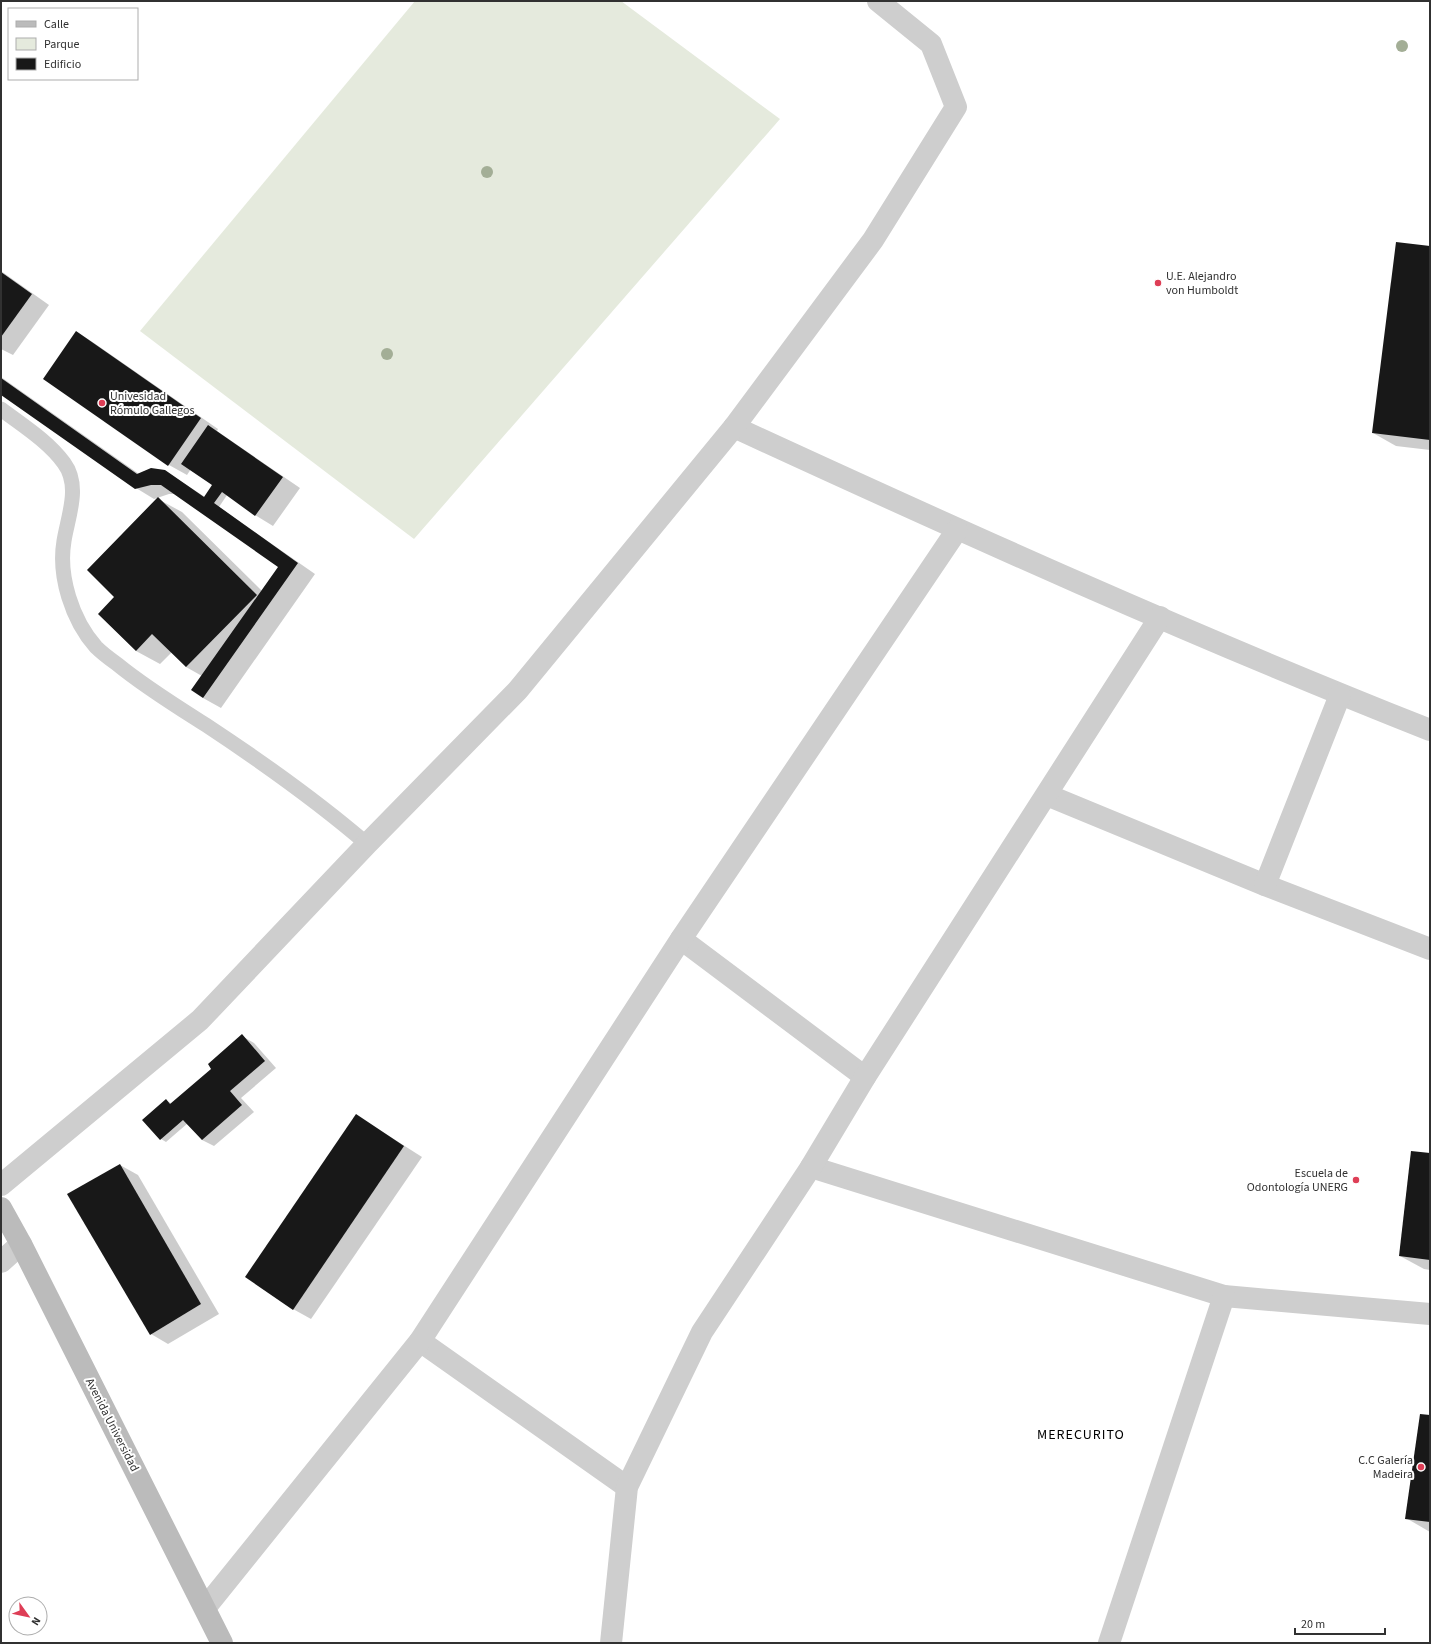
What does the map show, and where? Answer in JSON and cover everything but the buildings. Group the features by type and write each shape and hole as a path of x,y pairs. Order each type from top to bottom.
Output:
{"main road":[{"name":"Avenida Universidad","path":"1,1208 21,1244 222,1643"}],"street":[{"path":"1,1185 200,1020 367,844 518,690 734,427 872,240 956,107 931,44 878,1"},
{"path":"734,427 957,530 1340,694 1430,730"},
{"path":"204,1608 420,1341 681,939 957,530"},
{"path":"611,1643 627,1487 702,1332 811,1167 865,1077 1160,617"},
{"path":"1265,885 1340,694"},
{"path":"1047,795 1265,885 1430,949"},
{"path":"681,939 865,1077"},
{"path":"811,1167 1224,1296 1430,1314"},
{"path":"1,1262 21,1244"},
{"path":"1109,1643 1224,1296"},
{"path":"420,1341 627,1487"}],"lane":[{"path":"1,409 48,445 65,464 72,481 72,510 64,541 63,572 72,606 84,631 96,648 133,677 238,746 342,822 367,844"}],"green space":[{"path":"415,1 621,1 780,119 414,539 140,331"}],"place":[{"name":"U.E. Alejandro von Humboldt","path":"1158,283"},
{"name":"Univesidad Rómulo Gallegos","path":"102,403"},
{"name":"Escuela de Odontología UNERG","path":"1356,1180"},
{"name":"C.C Galería Madeira","path":"1421,1467"}],"district":[{"name":"MERECURITO","path":"1081,1435"}]}
